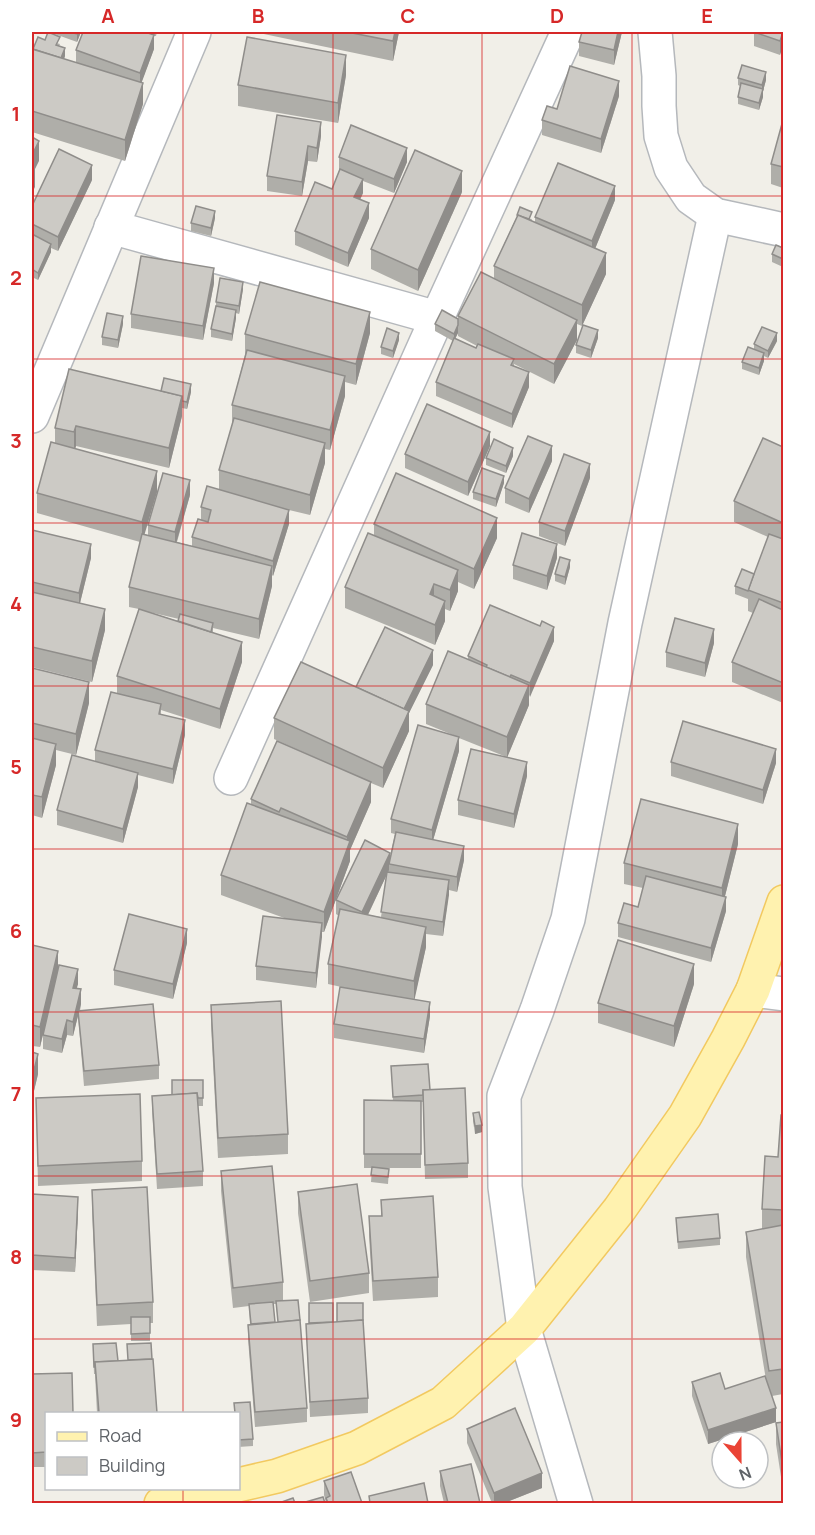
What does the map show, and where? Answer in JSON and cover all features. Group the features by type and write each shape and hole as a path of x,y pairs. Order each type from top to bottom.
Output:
{"main road":[{"path":"240,1485 277,1476 357,1448 443,1403 524,1329 619,1210 685,1116 728,1039 768,992 783,902"},
{"path":"161,1503 216,1490"}],"street":[{"path":"32,416 194,32"},
{"path":"231,778 568,32"},
{"path":"655,32 661,136 671,168 691,198 715,215 783,230"},
{"path":"576,1503 524,1329 505,1187 504,1096 568,919 625,623 715,215"},
{"path":"111,227 437,318"}],"building":[{"path":"48,32 60,37 56,45 65,48 61,58 33,49 38,37 45,40"},
{"path":"83,32 145,32 154,35 140,73 76,50"},
{"path":"347,32 395,32 393,41"},
{"path":"582,32 618,32 614,50 579,42"},
{"path":"754,32 783,32 780,41"},
{"path":"247,37 346,55 338,103 238,85"},
{"path":"32,49 143,83 125,140 32,111"},
{"path":"742,65 766,72 762,85 738,78"},
{"path":"570,66 619,81 601,139 542,120 547,106 557,109"},
{"path":"741,83 763,89 759,103 738,97"},
{"path":"277,115 321,122 317,148 308,146 302,182 267,176"},
{"path":"783,120 783,167 771,164"},
{"path":"351,125 407,148 394,179 339,157"},
{"path":"32,137 39,141 32,155"},
{"path":"59,149 92,165 58,237 32,224 32,206"},
{"path":"415,150 462,171 418,270 371,249"},
{"path":"558,163 615,186 592,241 535,217"},
{"path":"340,169 363,179 354,197 369,203 348,253 295,231 315,182 332,189"},
{"path":"196,206 215,211 211,228 191,223"},
{"path":"520,207 532,212 529,219 517,215"},
{"path":"518,215 606,253 582,305 494,266"},
{"path":"32,234 51,244 38,273 32,269"},
{"path":"776,245 783,248 783,259 772,254"},
{"path":"141,256 214,268 203,326 131,314"},
{"path":"481,272 577,320 554,364 458,316"},
{"path":"220,278 243,282 239,306 216,302"},
{"path":"260,282 370,312 356,364 245,334"},
{"path":"216,306 236,310 232,334 211,329"},
{"path":"442,310 458,319 454,334 435,324"},
{"path":"107,313 123,316 118,340 102,337"},
{"path":"583,325 598,330 591,350 576,345"},
{"path":"762,327 777,333 768,351 754,344"},
{"path":"387,328 399,333 393,351 381,347"},
{"path":"454,338 476,348 478,344 514,359 511,365 529,372 512,414 436,382"},
{"path":"748,347 764,353 759,368 742,362"},
{"path":"247,350 345,376 330,430 232,405"},
{"path":"69,369 182,396 169,448 76,426 74,432 55,428"},
{"path":"164,378 191,384 187,402 182,401 182,396 161,391"},
{"path":"427,404 490,432 468,482 405,454"},
{"path":"234,418 325,443 310,495 219,470"},
{"path":"528,436 552,446 529,499 505,488"},
{"path":"763,438 783,447 783,523 734,501"},
{"path":"494,439 513,448 506,466 486,458"},
{"path":"51,442 157,471 142,522 37,493"},
{"path":"564,454 590,464 565,531 539,522"},
{"path":"482,468 504,476 496,499 473,492"},
{"path":"163,473 190,480 175,532 148,525"},
{"path":"396,473 497,518 474,569 374,524"},
{"path":"207,486 289,510 273,561 192,537 198,519 208,522 211,510 201,507"},
{"path":"32,530 91,544 79,593 32,582"},
{"path":"368,533 458,570 450,590 434,584 430,594 445,601 435,625 345,587"},
{"path":"522,533 557,544 547,576 513,565"},
{"path":"142,534 272,566 259,619 129,587"},
{"path":"769,534 783,539 783,603 748,590"},
{"path":"560,557 570,560 565,577 555,574"},
{"path":"742,569 754,574 748,591 735,586"},
{"path":"32,592 105,609 92,661 32,647"},
{"path":"759,599 783,610 783,683 732,662"},
{"path":"490,605 540,626 542,621 554,627 530,683 486,667 487,665 468,656"},
{"path":"139,609 242,642 220,709 117,676"},
{"path":"180,614 213,623 211,632 178,621"},
{"path":"675,618 714,629 705,663 666,652"},
{"path":"385,627 433,650 404,709 356,687"},
{"path":"448,651 529,685 507,737 426,704"},
{"path":"301,662 409,711 383,768 274,718"},
{"path":"32,668 89,682 76,734 32,723"},
{"path":"111,692 161,704 159,714 185,720 173,769 95,750"},
{"path":"683,721 776,749 763,790 671,762"},
{"path":"418,725 459,737 432,830 391,819"},
{"path":"32,738 56,744 42,797 32,795"},
{"path":"277,741 371,782 347,837 281,808 279,812 251,799"},
{"path":"471,749 527,762 514,814 458,800"},
{"path":"72,755 138,773 123,829 57,810"},
{"path":"641,799 738,824 722,888 624,863"},
{"path":"247,803 350,841 324,912 221,875"},
{"path":"396,832 464,846 457,877 389,864"},
{"path":"365,840 390,853 362,912 336,900"},
{"path":"387,872 449,880 443,922 381,912"},
{"path":"646,876 726,897 711,948 618,923 624,903 638,907"},
{"path":"340,909 426,927 414,981 328,964"},
{"path":"129,914 187,929 173,984 114,970"},
{"path":"263,916 322,923 316,973 256,966"},
{"path":"618,940 694,964 674,1026 598,1003"},
{"path":"32,945 58,951 40,1027 32,1025"},
{"path":"59,965 78,969 73,988 81,989 73,1022 67,1020 62,1039 43,1035"},
{"path":"340,987 430,1002 424,1039 334,1024"},
{"path":"281,1001 288,1134 218,1138 211,1005"},
{"path":"153,1004 159,1065 84,1071 78,1011"},
{"path":"32,1052 38,1054 33,1074 32,1074"},
{"path":"428,1064 430,1090 423,1090 423,1095 393,1097 391,1066"},
{"path":"172,1080 203,1080 203,1098 198,1098 197,1093 172,1095"},
{"path":"465,1088 468,1163 425,1165 423,1090"},
{"path":"197,1093 203,1171 157,1174 152,1096"},
{"path":"140,1094 142,1161 38,1166 36,1098"},
{"path":"364,1100 421,1101 421,1154 364,1154"},
{"path":"479,1112 482,1125 475,1126 473,1113"},
{"path":"781,1115 783,1115 783,1210 762,1209 765,1156 778,1157"},
{"path":"272,1166 283,1282 233,1288 221,1171"},
{"path":"372,1167 389,1169 388,1177 371,1175"},
{"path":"357,1184 369,1273 310,1281 298,1192"},
{"path":"147,1187 153,1302 97,1305 92,1190"},
{"path":"32,1194 78,1197 75,1258 32,1255"},
{"path":"433,1196 438,1277 373,1281 369,1216 382,1216 381,1200"},
{"path":"718,1214 720,1238 678,1242 676,1218"},
{"path":"783,1225 783,1369 769,1371 746,1232"},
{"path":"298,1300 300,1320 278,1322 276,1301"},
{"path":"273,1302 275,1322 251,1324 249,1304"},
{"path":"309,1303 333,1303 333,1322 309,1323"},
{"path":"337,1303 363,1303 363,1320 337,1322"},
{"path":"131,1317 150,1317 150,1333 131,1334"},
{"path":"300,1320 307,1408 255,1412 248,1325"},
{"path":"363,1320 368,1398 310,1402 306,1324"},
{"path":"116,1343 118,1361 95,1362 94,1367 93,1344"},
{"path":"151,1343 152,1359 128,1360 127,1344"},
{"path":"153,1359 157,1412 99,1412 95,1362"},
{"path":"72,1373 73,1412 45,1412 45,1452 32,1453 32,1374"},
{"path":"720,1373 725,1389 765,1376 776,1408 708,1430 692,1382"},
{"path":"250,1402 253,1439 240,1440 240,1412 235,1412 234,1403"},
{"path":"515,1408 542,1473 494,1493 467,1429"},
{"path":"783,1422 783,1469 776,1423"},
{"path":"471,1464 480,1503 448,1503 440,1471"},
{"path":"351,1472 362,1503 328,1503 326,1498 330,1496 324,1481"},
{"path":"424,1483 428,1503 370,1503 369,1496"},
{"path":"323,1497 325,1503 302,1503"},
{"path":"293,1498 295,1503 279,1503"}]}
